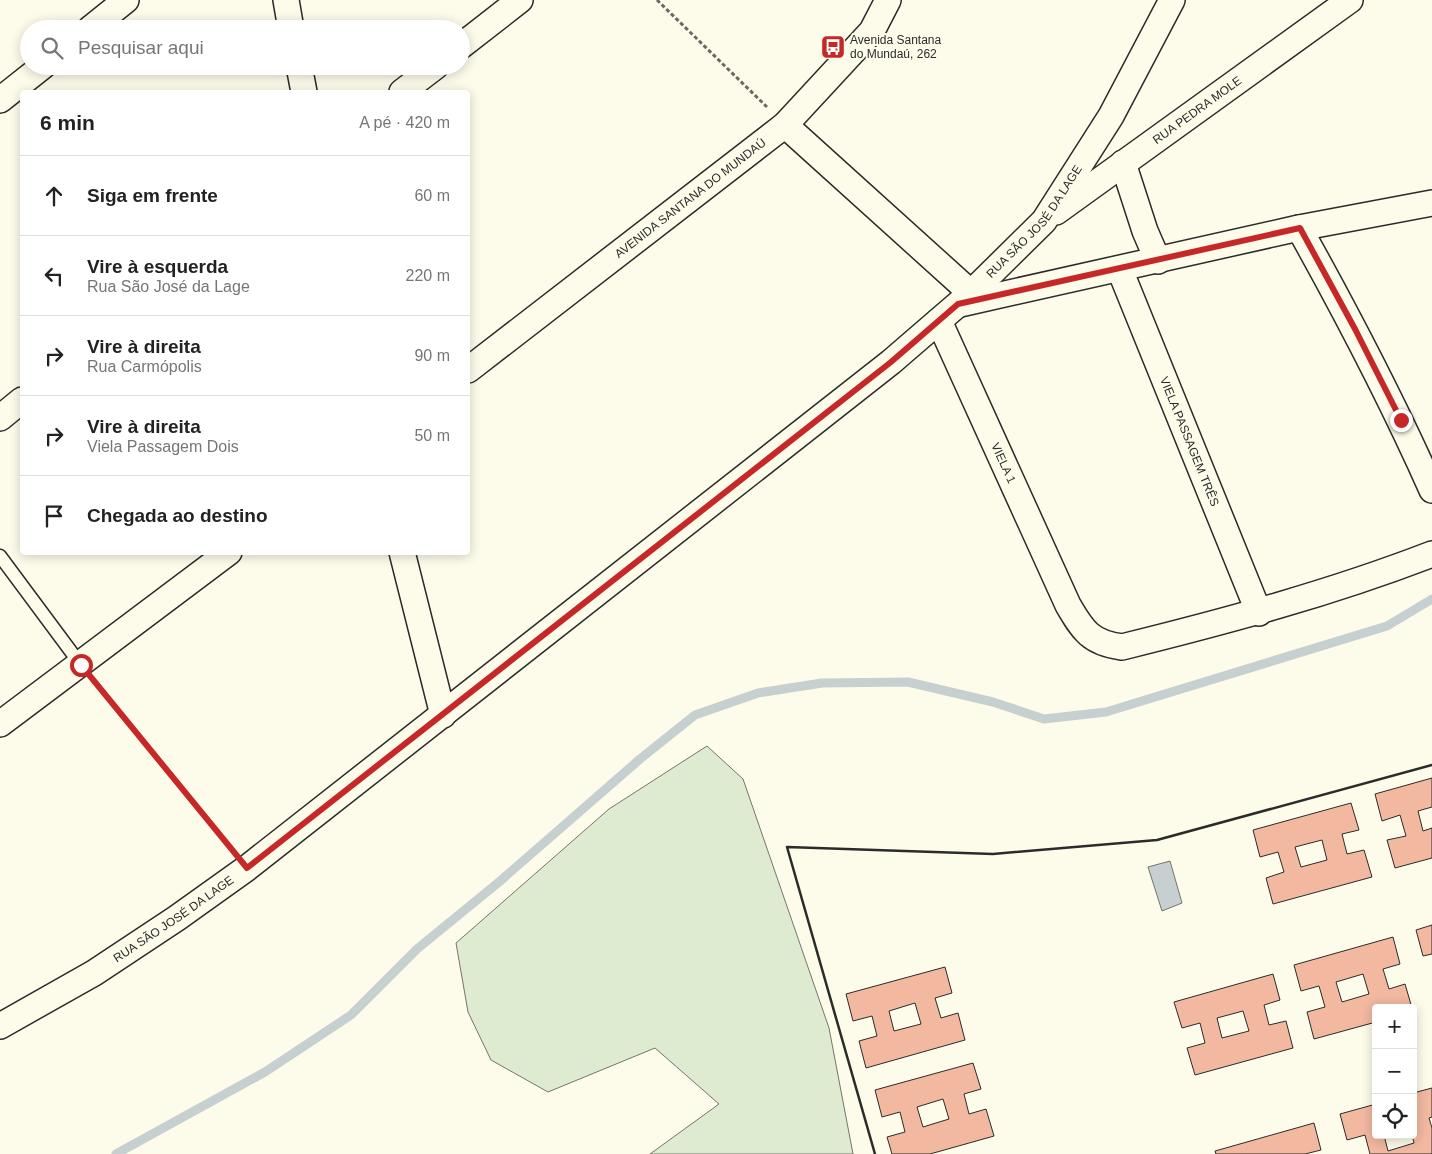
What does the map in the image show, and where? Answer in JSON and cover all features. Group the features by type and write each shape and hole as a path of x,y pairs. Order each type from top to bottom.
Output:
{"street":[{"path":"101,20 126,0"},
{"path":"286,0 289,20"},
{"path":"470,39 520,0"},
{"name":"AVENIDA SANTANA DO MUNDAÚ","path":"470,368 786,125 872,31 888,0"},
{"name":"RUA SÃO JOSÉ DA LAGE","path":"0,1026 94,973 177,918 247,868 891,362 939,321 1044,221 1111,116 1172,0"},
{"name":"RUA PEDRA MOLE","path":"1044,221 1350,0"},
{"path":"0,100 32,75"},
{"path":"301,75 304,90"},
{"path":"405,90 424,75"},
{"path":"786,125 964,299 1120,270 1300,228 1432,203"},
{"path":"1123,163 1145,231 1158,261"},
{"path":"1300,228 1355,329 1401,420 1432,490"},
{"name":"VIELA PASSAGEM TRÊS","path":"1120,270 1259,613"},
{"name":"VIELA 1","path":"939,321 1068,605 1089,636 1104,645 1122,647 1259,613 1377,575 1432,554"},
{"path":"0,418 20,402"},
{"path":"0,724 225,555"},
{"path":"403,555 443,715"}],"lane":[{"path":"0,556 81,665"}],"path":[{"path":"657,0 786,125"},
{"path":"81,665 247,868"}],"green space":[{"path":"707,746 743,779 829,1028 853,1154 650,1154 719,1104 655,1048 548,1092 491,1060 468,1012 456,943 609,809"}],"shaded area":[{"path":"1170,861 1182,903 1162,911 1148,867"}],"building":[{"path":"1432,778 1432,807 1418,811 1423,831 1432,828 1432,858 1395,868 1387,840 1406,836 1400,815 1382,821 1375,794"},
{"path":"1351,803 1359,830 1342,834 1347,854 1364,850 1372,877 1273,904 1266,878 1284,872 1278,852 1260,857 1253,830","holes":["1322,840 1327,860 1301,867 1295,847"]},
{"path":"1432,925 1432,954 1423,956 1416,930"},
{"path":"1393,937 1400,964 1383,969 1389,989 1405,984 1411,1004 1372,1004 1372,1023 1314,1039 1307,1012 1325,1007 1319,986 1301,991 1294,965","holes":["1363,974 1369,994 1342,1002 1336,982"]},
{"path":"945,967 952,993 935,998 941,1018 958,1013 965,1040 866,1068 859,1041 877,1036 872,1016 853,1021 846,994","holes":["915,1003 921,1024 894,1031 889,1011"]},
{"path":"1273,974 1280,1000 1264,1005 1269,1025 1286,1021 1293,1048 1195,1075 1187,1048 1205,1043 1200,1023 1182,1028 1174,1002","holes":["1243,1011 1249,1031 1222,1038 1217,1018"]},
{"path":"973,1063 981,1089 964,1094 969,1114 986,1109 994,1136 930,1154 892,1154 887,1137 905,1132 900,1112 882,1117 875,1090","holes":["943,1099 949,1119 923,1127 917,1107"]},
{"path":"1432,1088 1432,1117 1429,1118 1432,1128 1432,1154 1370,1154 1365,1135 1347,1140 1340,1114 1372,1105 1372,1139 1385,1139 1388,1151 1414,1143 1413,1139 1417,1139 1417,1092"},
{"path":"1314,1123 1321,1150 1305,1154 1216,1154 1215,1151"}],"waterway":[{"path":"116,1154 265,1072 351,1015 417,949 499,882 640,759 695,715 758,693 822,683 908,682 993,702 1044,719 1106,712 1387,626 1432,599"}],"wall":[{"path":"875,1154 787,847 993,854 1157,840 1432,765"}],"place":[{"name":"Avenida Santana do Mundaú, 262","path":"833,47"}],"route":[{"path":"81,665 247,868 578,610 891,362 958,304 1026,288 1120,270 1300,228 1355,329 1401,420"}]}
